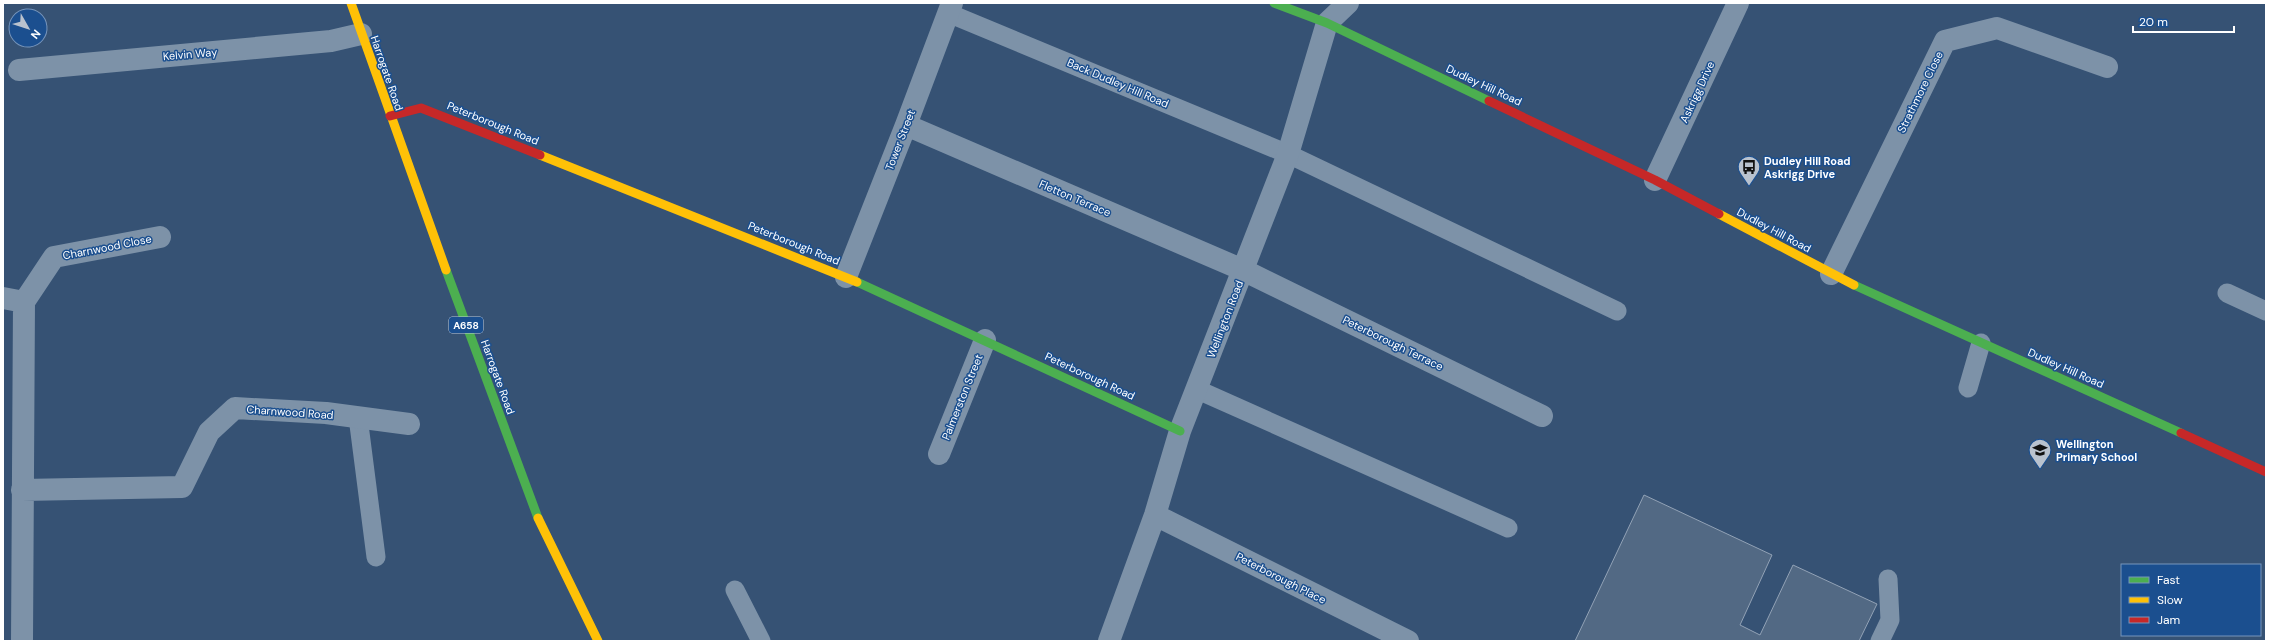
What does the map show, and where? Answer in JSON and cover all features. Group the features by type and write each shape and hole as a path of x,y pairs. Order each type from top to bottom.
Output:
{"main road":[{"name":"Harrogate Road","path":"351,3 390,116 533,508 598,641"},
{"name":"Dudley Hill Road","path":"1274,3 1327,24 1655,180 1831,274 2266,472"},
{"name":"Peterborough Road","path":"390,116 421,108 846,277 1180,431"}],"street":[{"name":"Wellington Road","path":"1109,641 1155,515 1180,431 1198,390 1288,154 1327,24 1348,3"},
{"name":"Askrigg Drive","path":"1655,180 1738,3"},
{"name":"Tower Street","path":"846,277 950,8"},
{"name":"Strathmore Close","path":"1831,274 1945,41 1997,28 2107,67"},
{"name":"Kelvin Way","path":"19,70 331,41 361,34"},
{"name":"Fletton Terrace","path":"906,125 1244,270"},
{"name":"Charnwood Close","path":"13,300 54,257 160,237"},
{"name":"Peterborough Terrace","path":"1244,270 1542,416"},
{"path":"13,300 22,490 22,641"},
{"name":"Palmerston Street","path":"939,454 985,340"},
{"name":"Charnwood Road","path":"22,490 182,487 209,432 235,408 326,413 409,424"},
{"name":"Peterborough Place","path":"1155,515 1408,641"}],"lane":[{"name":"Back Dudley Hill Road","path":"950,8 1288,154 1617,312"},
{"path":"2227,293 2266,311"},
{"path":"1968,388 1981,342"},
{"path":"1198,390 1508,528"},
{"path":"358,417 376,557"},
{"path":"1880,641 1890,620 1888,579"},
{"path":"735,590 761,641"}],"building":[{"path":"1644,495 1772,555 1740,625 1760,635 1793,565 1877,604 1859,641 1575,641"}],"traffic: fast":[{"path":"1274,3 1327,23 1489,101"},
{"path":"446,270 538,518"},
{"path":"857,282 1180,431"},
{"path":"1854,285 2181,433"}],"traffic: slow":[{"path":"351,3 446,270"},
{"path":"540,155 857,282"},
{"path":"1719,214 1854,285"},
{"path":"538,518 598,641"}],"traffic: jam":[{"path":"1489,101 1655,180 1719,214"},
{"path":"390,116 421,108 540,155"},
{"path":"2181,433 2266,472"}],"place":[{"name":"Dudley Hill Road Askrigg Drive","path":"1749,186"},
{"name":"Wellington Primary School","path":"2040,470"}]}
